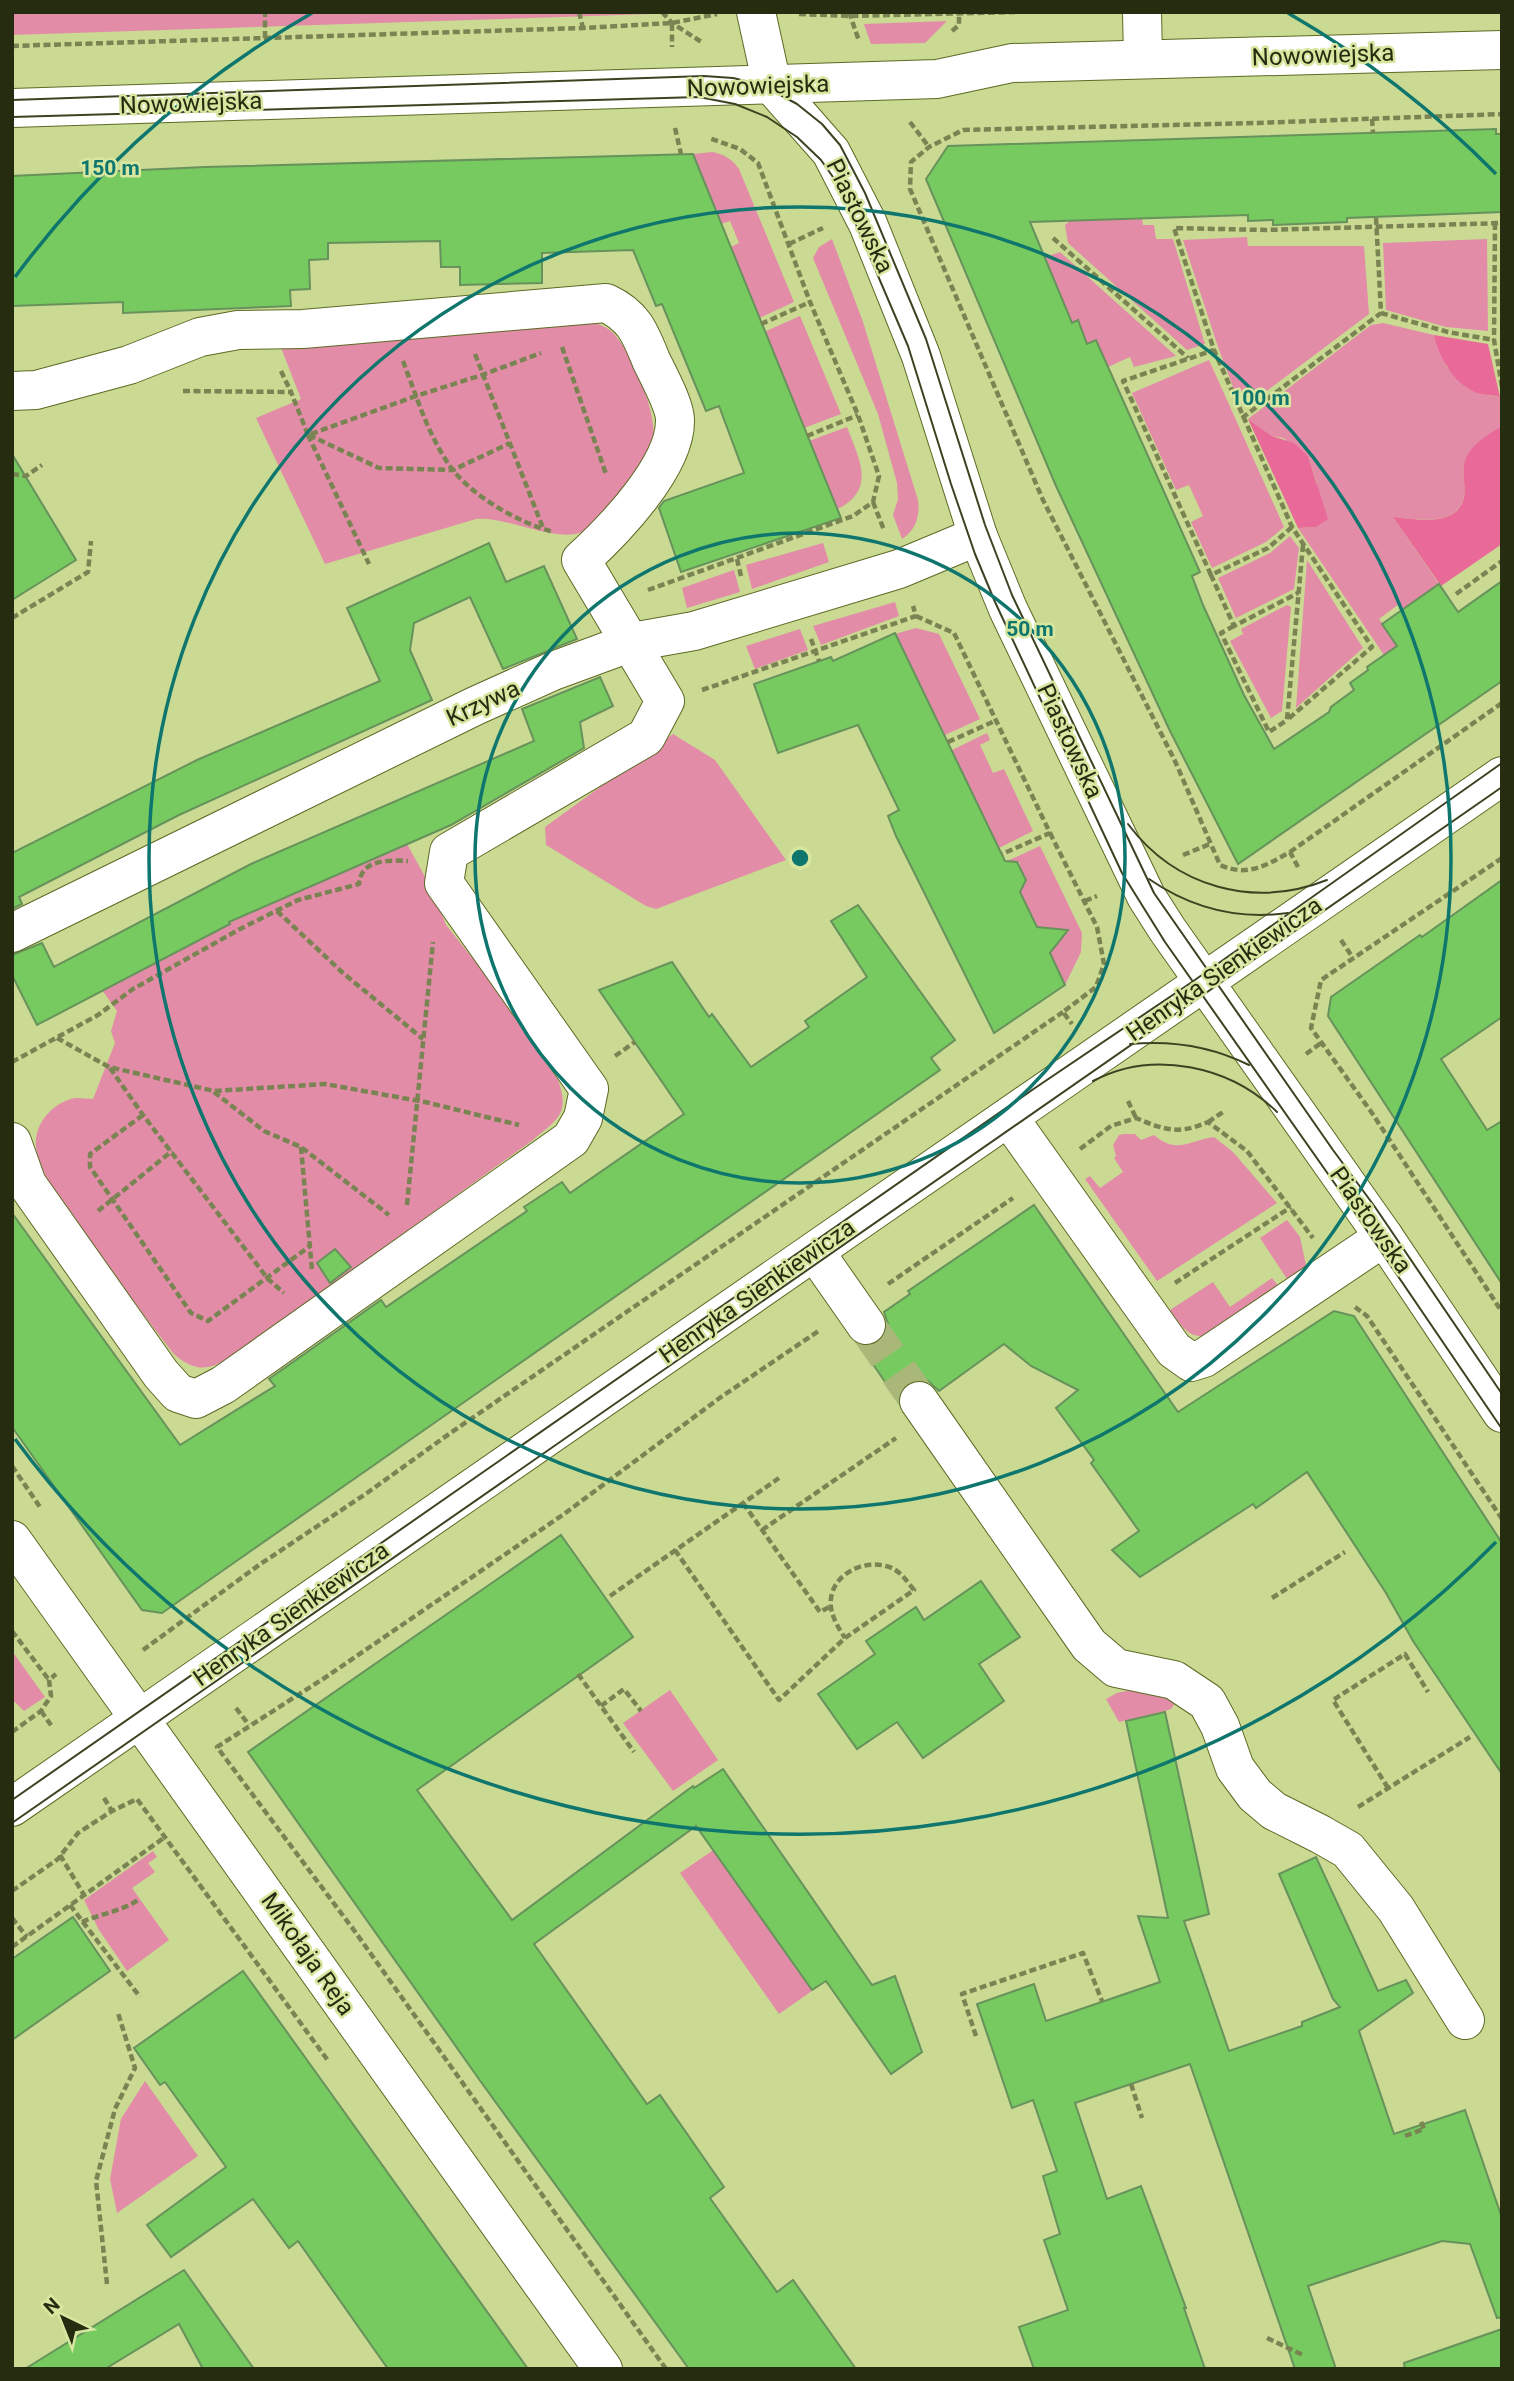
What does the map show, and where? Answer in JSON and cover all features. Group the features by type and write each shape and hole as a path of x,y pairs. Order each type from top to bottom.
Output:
{"street":[{"path":"1142,12 1143,58"},
{"name":"Piastowska","path":"772,13 772,85 831,152 869,224 921,356 978,536 1008,609 1136,876 1167,929 1384,1237 1502,1413"},
{"name":"Nowowiejska","path":"12,108 937,79 1012,63 1502,50"},
{"path":"12,391 36,390 129,365 200,337 237,330 303,328 606,303 631,318 676,417 674,437 666,459 608,535 581,559 665,701 646,737 449,852 444,883 589,1089 583,1118 571,1139 411,1237 315,1321 223,1385 196,1399 178,1393 161,1374 27,1184 12,1142"},
{"name":"Krzywa","path":"12,933 475,706 553,671 632,642 694,631 899,569 978,536"},
{"name":"Henryka Sienkiewicza","path":"12,1807 1502,776"},
{"path":"1009,1118 1174,1350 1191,1362 1204,1358 1384,1237"},
{"path":"815,1252 860,1317"},
{"path":"919,1401 1089,1645 1116,1668 1174,1679 1207,1702 1220,1726 1235,1768 1255,1795 1274,1811 1348,1850 1396,1909 1465,2020"},
{"name":"Mikołaja Reja","path":"12,1540 141,1717 603,2369"}],"path":[{"path":"265,12 265,38"},
{"path":"579,12 583,28"},
{"path":"662,12 672,23 706,44"},
{"path":"12,46 583,28 672,23 727,12"},
{"path":"772,13 1015,12"},
{"path":"850,14 862,50"},
{"path":"672,23 672,51"},
{"path":"1502,114 963,130 929,147 911,162 910,189 1043,500 1175,761 1220,865 1233,871 1251,872 1290,852 1502,704"},
{"path":"1372,119 1373,133"},
{"path":"676,138 681,154"},
{"path":"709,138 740,149 758,163 810,302 858,415 879,476 873,502 886,534"},
{"path":"1376,217 1381,313"},
{"path":"1495,223 1494,340 1502,387"},
{"path":"1299,593 1221,633 1269,732 1372,648 1292,527 1214,350 1174,228 1266,230 1502,223"},
{"path":"1053,238 1189,359"},
{"path":"761,324 810,302"},
{"path":"1381,313 1448,332 1494,340"},
{"path":"1242,418 1381,313"},
{"path":"462,316 482,375 543,529"},
{"path":"308,435 562,345 621,519"},
{"path":"1214,350 1123,381 1234,626"},
{"path":"176,391 291,392 308,435 369,564"},
{"path":"416,396 429,430 453,470 480,495 523,521 555,533 581,559"},
{"path":"807,436 858,415"},
{"path":"308,435 379,468 453,470 510,443"},
{"path":"12,474 26,476 42,465"},
{"path":"664,584 732,557 853,516 873,502"},
{"path":"1211,575 1268,548 1292,527"},
{"path":"12,618 88,572 91,541"},
{"path":"1287,720 1303,545"},
{"path":"1456,594 1502,561"},
{"path":"908,595 916,616"},
{"path":"136,1641 143,1650 259,1565 367,1493 1096,987 1104,964 1097,927 954,633 916,616 748,676"},
{"path":"816,652 819,661"},
{"path":"948,742 997,720"},
{"path":"1002,854 1050,833"},
{"path":"1183,855 1210,844"},
{"path":"12,1062 98,1015 133,989 276,911 298,900 359,884 365,867 387,860 409,861 449,852"},
{"path":"1290,852 1298,867"},
{"path":"1502,858 1321,980 1311,1028 1372,1113 1502,1312"},
{"path":"1085,901 1097,895"},
{"path":"276,911 343,973 423,1040"},
{"path":"1341,940 1353,958"},
{"path":"411,1237 417,1100 431,966"},
{"path":"1063,1012 1072,1025"},
{"path":"57,1038 109,1068 214,1091 325,1084 417,1100 571,1139"},
{"path":"1306,1054 1321,1043"},
{"path":"109,1068 268,1279 315,1321"},
{"path":"214,1091 264,1131 301,1147 411,1237"},
{"path":"1128,1101 1136,1118"},
{"path":"1073,1154 1111,1126 1136,1118 1166,1130 1191,1129 1223,1112"},
{"path":"143,1115 90,1154 90,1167 191,1313 208,1321 311,1246"},
{"path":"1208,1122 1247,1151 1312,1237 1314,1247"},
{"path":"301,1147 315,1321"},
{"path":"64,1237 172,1151"},
{"path":"666,2369 356,1933 217,1747 326,1677 564,1514 721,1397 860,1317 1020,1193"},
{"path":"1171,1286 1291,1207"},
{"path":"1349,1303 1367,1316 1502,1519"},
{"path":"762,1530 900,1435"},
{"path":"610,1596 779,1478"},
{"path":"743,1503 820,1612 831,1606"},
{"path":"675,1550 779,1700 845,1638 914,1590 904,1576 887,1566 866,1565 845,1572 835,1586 831,1606 836,1623 845,1638"},
{"path":"1272,1598 1345,1552"},
{"path":"176,1626 181,1634"},
{"path":"12,1631 49,1680 51,1696 41,1711 12,1732"},
{"path":"1388,1788 1333,1700 1405,1654 1429,1692"},
{"path":"49,1680 58,1672"},
{"path":"578,1674 634,1752"},
{"path":"601,1706 624,1689 641,1711"},
{"path":"236,1708 249,1725"},
{"path":"41,1711 55,1732"},
{"path":"1320,1834 1470,1737"},
{"path":"104,1798 112,1811"},
{"path":"12,1891 61,1855 78,1833 137,1799 327,2059"},
{"path":"12,1947 165,1837"},
{"path":"61,1855 84,1895"},
{"path":"82,1922 138,1900"},
{"path":"70,1905 140,1997"},
{"path":"12,1918 26,1937"},
{"path":"976,2036 962,1994 1083,1953 1102,2001"},
{"path":"107,2284 96,2181 115,2109 135,2068 118,2013"},
{"path":"1131,2084 1142,2118"},
{"path":"1405,2136 1424,2129 1420,2119"},
{"path":"1267,2338 1303,2355"}],"shaded area":[{"path":"12,12 650,12 650,14 12,35"},
{"path":"947,21 925,43 871,44 864,24"},
{"path":"713,152 728,158 739,169 794,302 759,318 731,247 739,243 730,221 721,224 693,154"},
{"path":"1142,219 1143,225 1154,225 1156,239 1173,239 1205,344 1187,350 1068,243 1065,225 1070,221"},
{"path":"1247,237 1248,246 1364,246 1369,314 1248,405 1239,403 1183,240"},
{"path":"832,239 863,322 918,500 916,522 902,539 893,515 898,499 897,483 878,414 813,258 819,247"},
{"path":"1487,239 1488,331 1446,327 1386,310 1383,243"},
{"path":"1060,252 1176,356 1134,367 1130,357 1108,367 1087,344 1078,321 1072,323 1045,257"},
{"path":"800,316 841,414 804,428 764,332"},
{"path":"592,322 613,333 629,356 648,400 654,429 650,449 635,474 594,524 575,534 562,535 489,519 476,519 325,564 256,418 301,399 278,340"},
{"path":"1383,323 1434,335 1447,368 1481,394 1500,397 1502,401 1502,426 1480,442 1466,458 1464,496 1460,506 1445,517 1434,519 1393,517 1439,584 1403,609 1399,604 1379,619 1399,644 1395,652 1391,650 1384,655 1298,528 1316,527 1317,483 1308,456 1283,438 1272,436 1248,419 1371,325"},
{"path":"1434,335 1488,344 1500,397 1477,393 1461,383 1444,361"},
{"path":"1209,360 1284,527 1266,542 1212,568 1191,522 1203,516 1189,485 1176,490 1132,393"},
{"path":"1248,419 1272,436 1294,443 1308,456 1328,519 1316,527 1298,528"},
{"path":"1502,426 1502,544 1441,586 1393,517 1424,520 1453,513 1460,507 1464,497 1466,458 1479,442"},
{"path":"847,427 860,462 861,483 858,492 838,509 809,441"},
{"path":"1290,536 1299,548 1294,589 1236,618 1218,578 1270,553"},
{"path":"823,543 829,562 752,589 746,565"},
{"path":"1307,560 1363,648 1296,708"},
{"path":"734,570 740,592 687,608 682,588"},
{"path":"895,602 899,616 821,645 813,626"},
{"path":"1287,605 1291,607 1282,711 1271,718 1230,641 1243,634 1241,629"},
{"path":"916,628 939,634 980,719 945,735 895,634"},
{"path":"800,629 808,650 755,669 746,646"},
{"path":"987,733 990,740 980,745 993,773 1004,769 1033,831 999,848 952,750"},
{"path":"673,734 715,760 786,860 656,909 646,906 546,845 545,827"},
{"path":"407,844 434,893 446,925 478,965 558,1080 562,1108 555,1121 533,1140 248,1346 220,1363 203,1368 193,1366 173,1353 55,1192 37,1153 39,1127 49,1113 63,1102 73,1098 93,1099 115,1043 111,1031 117,1011 102,990 264,905"},
{"path":"1040,846 1082,933 1081,952 1065,985 1049,951 1057,944 1039,929 1018,889 1020,863 1005,862"},
{"path":"1135,1134 1141,1140 1154,1135 1162,1141 1177,1145 1214,1137 1233,1152 1277,1203 1157,1281 1085,1179 1090,1176 1100,1188 1123,1172 1114,1158 1116,1156 1113,1145 1119,1135"},
{"path":"1287,1220 1300,1237 1307,1270 1289,1282 1260,1238"},
{"path":"1272,1278 1280,1288 1206,1336 1189,1332 1170,1310 1213,1282 1230,1307"},
{"path":"12,1651 45,1697 24,1711 15,1702 12,1703"},
{"path":"1141,1688 1176,1702 1171,1709 1119,1722 1106,1699 1117,1693"},
{"path":"670,1690 718,1760 673,1791 623,1723"},
{"path":"723,1769 853,1957 825,1978 826,1981 779,2014 680,1873 728,1840 694,1788"},
{"path":"153,1851 157,1857 148,1863 155,1872 132,1888 169,1940 127,1971 99,1930 84,1900"},
{"path":"145,2081 198,2156 117,2213 110,2179 121,2119"}],"building":[{"path":"1496,129 1496,134 1502,134 1502,212 1347,218 1347,222 1273,225 1273,220 1248,221 1248,215 1030,222 1072,323 1078,320 1087,344 1096,340 1200,572 1192,576 1203,605 1244,695 1274,749 1329,712 1331,707 1354,690 1350,683 1397,646 1382,624 1439,584 1458,612 1502,581 1502,681 1238,864 1170,731 1056,486 926,179 948,146"},
{"path":"693,154 841,518 681,572 659,508 664,501 744,473 719,406 706,411 662,304 656,306 633,250 542,253 542,283 460,285 460,267 441,267 440,241 328,243 328,259 309,260 310,289 290,290 291,306 123,313 123,302 12,306 12,176 205,167"},
{"path":"12,454 76,560 12,600"},
{"path":"489,543 506,582 544,566 577,639 503,669 470,597 414,623 410,650 432,700 179,815 19,897 22,904 12,909 12,853 197,760 380,681 347,608"},
{"path":"895,633 1005,861 1017,862 1026,880 1020,892 1037,927 1068,930 1050,953 1065,985 994,1033 896,836 888,816 899,810 858,725 778,753 754,684 831,657 833,661"},
{"path":"600,677 613,706 580,722 584,748 451,825 229,922 230,924 37,1025 12,975 12,955 42,943 54,967 251,864 534,741 522,709"},
{"path":"1502,880 1502,1017 1441,1059 1487,1130 1502,1121 1502,1284 1328,1016 1331,997"},
{"path":"858,905 955,1040 931,1058 940,1070 162,1613 142,1610 12,1427 12,1213 180,1445 275,1386 269,1379 381,1300 386,1307 527,1211 524,1207 562,1182 570,1193 684,1114 599,990 672,962 709,1017 712,1014 751,1067 809,1027 805,1021 867,977 831,921"},
{"path":"1034,1205 1178,1412 1334,1311 1354,1316 1502,1543 1502,1774 1413,1641 1386,1593 1307,1472 1256,1508 1253,1504 1140,1577 1112,1550 1139,1531 1091,1463 1094,1460 1056,1408 1078,1390 1031,1366 1004,1344 939,1391 928,1381 918,1379 907,1383 900,1391 898,1401 860,1345 869,1347 879,1342 885,1335 888,1324 884,1312 910,1294 908,1291"},
{"path":"335,1249 351,1267 330,1283 317,1263"},
{"path":"561,1535 633,1637 417,1790 512,1920 693,1786 694,1788 723,1769 872,1985 895,1976 922,2052 891,2074 826,1981 812,1990 696,1826 534,1944 647,2104 660,2095 724,2187 710,2198 777,2292 793,2280 856,2369 689,2369 481,2082 248,1752"},
{"path":"981,1581 1020,1637 979,1664 1004,1701 923,1758 897,1722 857,1749 818,1694 875,1654 866,1641 916,1607 924,1620"},
{"path":"1165,1712 1209,1914 1184,1921 1229,2051 1302,2026 1302,2022 1340,2007 1333,1999 1279,1874 1316,1857 1378,1991 1406,1980 1413,1993 1359,2031 1394,2134 1465,2110 1502,2218 1502,2317 1497,2318 1470,2244 1442,2241 1308,2286 1336,2369 1295,2369 1190,2064 1075,2103 1107,2199 1141,2186 1186,2308 1205,2369 1034,2369 1019,2327 1068,2310 1044,2240 1060,2234 1043,2176 1057,2171 1033,2100 1012,2108 977,2004 1034,1984 1046,2021 1160,1982 1138,1916 1168,1918 1126,1721"},
{"path":"73,1917 110,1971 12,2040 12,1959"},
{"path":"243,1971 528,2369 388,2369 298,2241 289,2248 253,2199 171,2257 147,2225 226,2167 165,2082 160,2085 134,2048"},
{"path":"184,2270 254,2369 203,2369 179,2324 105,2369 25,2369"},
{"path":"1502,2329 1502,2369 1405,2369 1404,2363"}],"tunnel":[{"path":"866,1325 919,1401"}],"tram line":[{"path":"12,100 704,76 733,78 762,85 797,104 822,124 840,145 865,193 926,339 985,525 1012,595 1154,893 1375,1207 1502,1394"},
{"path":"12,117 699,97 735,104 767,117 797,137 821,160 840,187 908,346 975,554 1122,873 1165,942 1340,1191 1502,1429"},
{"path":"12,1800 1035,1088 1192,982 1502,763"},
{"path":"12,1823 1502,787"},
{"path":"1128,824 1147,846 1169,863 1192,877 1217,886 1244,892 1271,892 1299,889 1327,880"},
{"path":"1149,879 1181,898 1215,909 1251,915 1288,913"},
{"path":"1130,1044 1191,1046 1220,1053 1249,1065"},
{"path":"1093,1081 1116,1071 1140,1066 1190,1067 1237,1083 1277,1112"}]}
